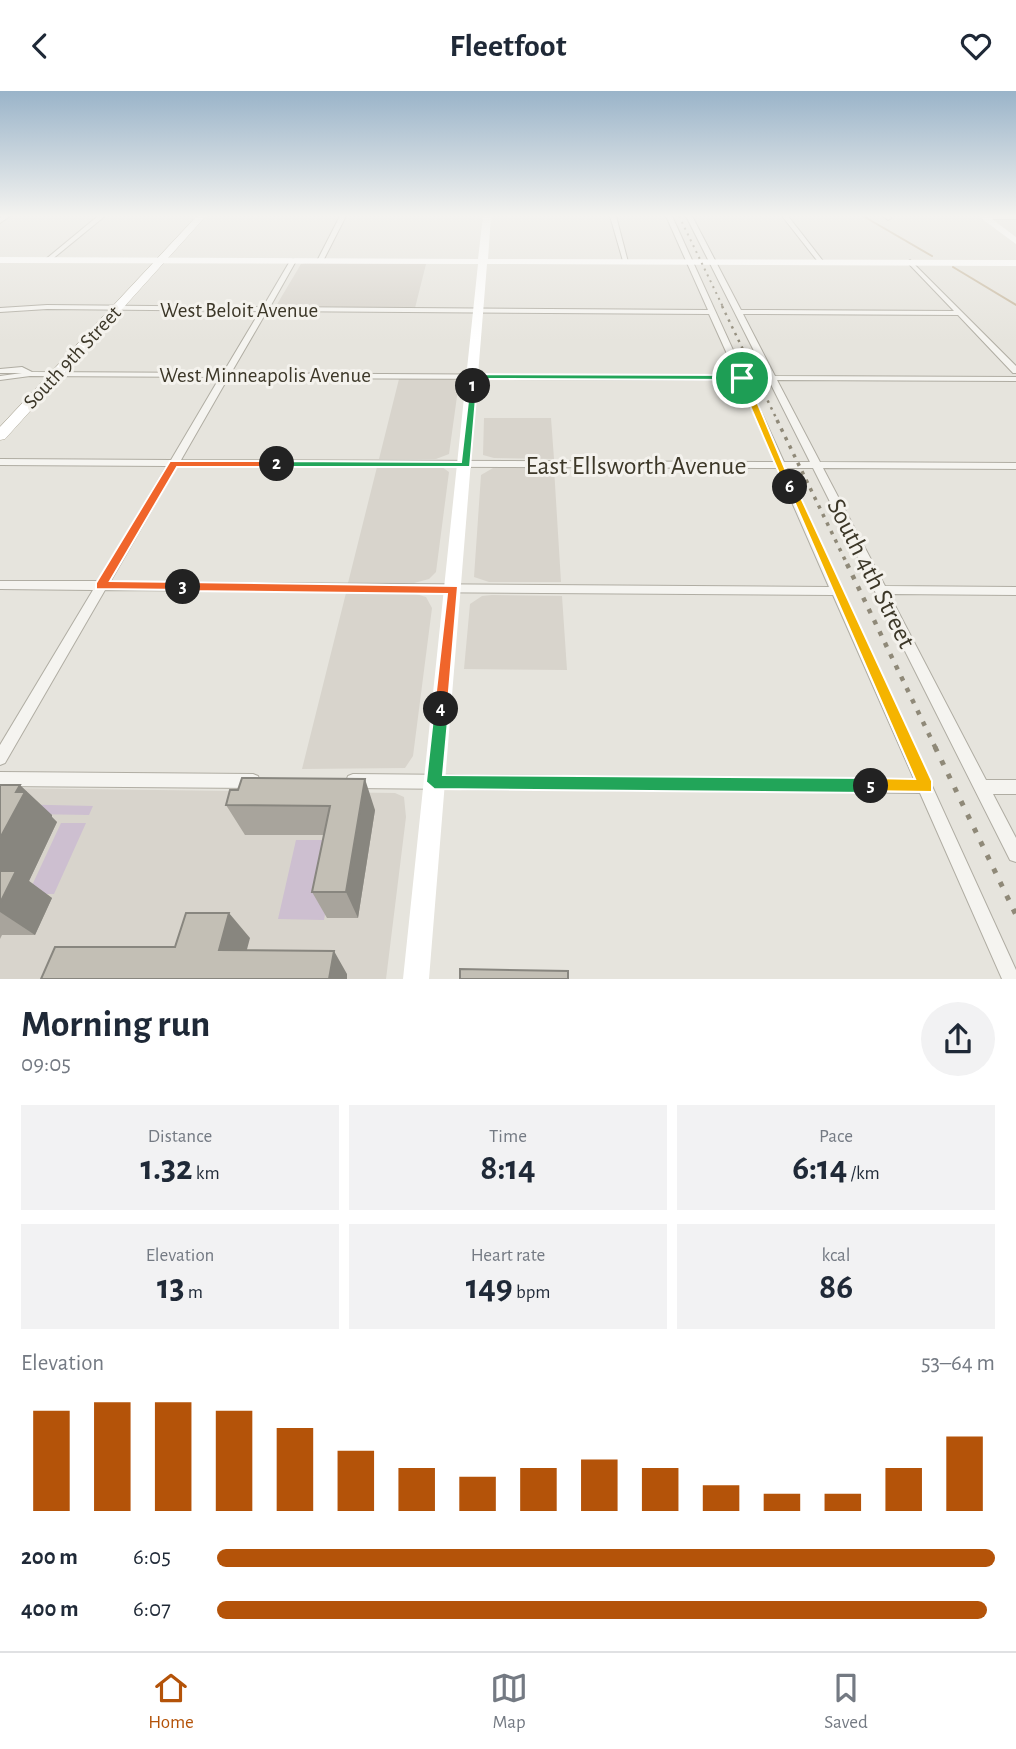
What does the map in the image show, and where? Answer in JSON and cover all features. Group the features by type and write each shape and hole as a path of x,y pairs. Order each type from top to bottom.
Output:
{"main road":[{"name":"South 9th Street","path":"0,436 163,257"}],"street":[{"path":"48,260 51,257"},
{"path":"416,979 484,257"},
{"name":"South 4th Street","path":"686,257 1012,979"},
{"name":"South 4th Street","path":"711,257 1016,854"},
{"path":"817,257 821,262"},
{"path":"0,260 1016,263"},
{"path":"0,758 293,261"},
{"path":"910,263 1016,371"},
{"name":"West Beloit Avenue","path":"0,310 712,312"},
{"path":"739,312 958,313"},
{"path":"0,371 22,369 30,374"},
{"path":"0,378 30,374"},
{"name":"West Minneapolis Avenue","path":"30,374 742,378"},
{"path":"773,378 1016,379"},
{"name":"East Ellsworth Avenue","path":"0,462 1016,467"},
{"path":"0,585 837,591"},
{"path":"880,590 1016,591"},
{"path":"0,779 275,781"},
{"path":"343,781 926,786"},
{"path":"982,787 1016,787"}],"shaded area":[{"path":"301,264 426,264 415,308 276,306"},
{"path":"448,378 459,382 449,454 436,459 379,459 399,379"},
{"path":"484,418 551,418 554,459 494,458 483,455"},
{"path":"377,467 442,467 449,472 436,572 429,579 414,583 348,583"},
{"path":"493,468 554,468 561,582 489,582 474,577 481,475"},
{"path":"346,593 416,594 426,597 432,608 413,756 405,768 302,769"},
{"path":"482,596 562,596 567,670 464,669 470,604"},
{"path":"0,788 395,793 404,797 406,817 386,979 0,979"},
{"path":"8,804 93,806 89,815 30,814"},
{"path":"61,823 86,823 54,894 28,894"},
{"path":"296,840 338,840 324,920 278,919"}],"building":[{"path":"242,778 365,779 346,892 312,892 330,806 226,805 230,790 238,790"},
{"path":"0,785 20,785 16,792 25,792 0,838"},
{"path":"0,871 16,871 0,903"},
{"path":"186,913 229,913 219,950 334,951 329,979 41,979 55,947 175,947"},
{"path":"460,969 568,971 568,979 460,979"}],"waterway":[{"path":"953,267 1016,305"}],"railway":[{"path":"699,257 723,307"},
{"path":"722,306 778,422"},
{"path":"777,420 848,566"},
{"path":"847,564 936,749"},
{"path":"935,747 1016,915"}],"route":[{"path":"474,376 742,378 926,786 434,782 453,590 101,586 174,463 466,465 474,376"}]}
